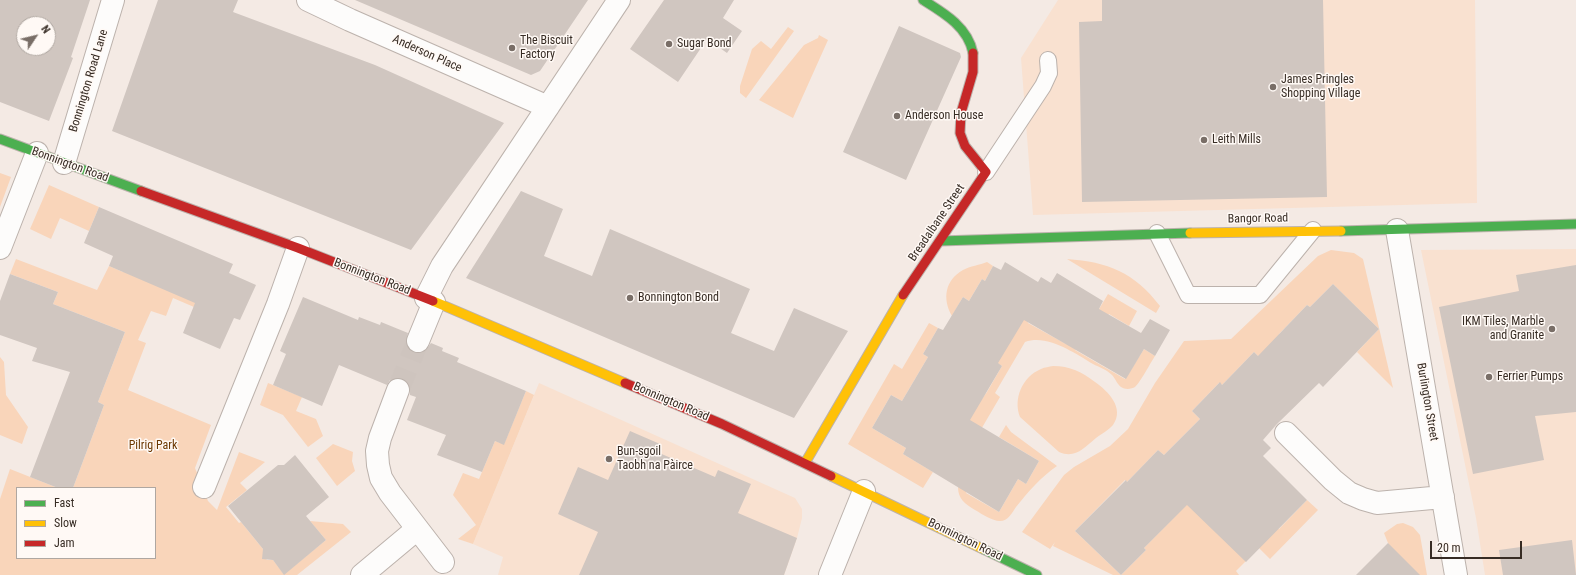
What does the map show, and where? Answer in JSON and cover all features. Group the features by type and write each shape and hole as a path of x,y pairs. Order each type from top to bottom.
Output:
{"street":[{"name":"Bonnington Road Lane","path":"64,163 113,0"},
{"name":"Anderson Place","path":"308,0 548,107"},
{"path":"418,341 438,274 619,0"},
{"path":"924,0 964,30 971,43 974,64 960,114 959,125 961,139 986,172"},
{"name":"Bonnington Road","path":"0,139 298,248 430,300 722,424 1037,575"},
{"path":"0,248 37,153"},
{"name":"Breadalbane Street","path":"805,463 899,301 986,172"},
{"name":"Bangor Road","path":"940,240 1157,233 1397,230 1576,224"},
{"name":"Burlington Street","path":"1397,230 1456,575"},
{"path":"204,487 278,304 298,248"},
{"path":"398,390 380,438 377,451 381,478 390,493 443,562"},
{"path":"1286,434 1333,480 1349,493 1363,499 1377,503 1443,497"},
{"path":"830,575 864,491"},
{"path":"362,575 417,529"}],"lane":[{"path":"986,172 1043,86 1049,73 1048,60"},
{"path":"1157,233 1188,295 1260,296 1313,230"}],"shaded area":[{"path":"1058,0 1475,0 1477,203 1033,215 1021,58"},
{"path":"1576,249 1576,575 1485,575 1476,518 1421,250"},
{"name":"Bun-sgoil Taobh na Pàirce","path":"539,383 795,498 802,509 802,518 797,538 784,575 498,575 503,557 473,544"}],"green space":[{"path":"788,27 794,31 746,98 740,93 740,86 752,49 761,41 771,49"},
{"path":"819,35 828,40 793,118 759,100 804,45 818,38"},
{"path":"0,173 11,177 0,207"},
{"path":"49,185 99,207 89,231 60,218 51,239 30,229"},
{"path":"1331,250 1354,253 1363,259 1393,388 1357,352 1379,329 1333,284 1310,307 1307,305 1280,333 1263,361 1254,352 1222,385 1219,383 1192,411 1200,419 1164,455 1158,450 1127,482 1125,480 1075,531 1121,575 1113,575 1053,546 1055,542 1050,549 1022,532 1064,475 1074,467 1110,446 1128,429 1155,383 1184,341 1231,339 1318,256"},
{"name":"Pilrig Park","path":"16,259 97,290 109,266 123,272 127,262 200,294 194,307 173,298 166,316 151,311 138,340 146,343 128,390 211,425 195,468 208,501 217,510 239,452 265,462 240,483 247,490 226,507 239,523 241,522 263,549 263,554 267,560 273,560 284,574 326,540 310,521 343,524 351,532 297,575 0,575 0,499 10,469 55,487 16,487 16,559 156,559 156,487 73,487 104,405 98,402 125,332 53,304 58,292 10,274"},
{"path":"1067,259 1082,260 1108,266 1119,271 1140,285 1160,306 1156,313"},
{"path":"987,262 993,266 985,281 982,279 969,301 963,297 952,316 946,297 949,284 952,279 963,270"},
{"path":"1108,294 1137,311 1129,326 1109,314 1102,326 1092,321"},
{"path":"1027,313 1028,323 1066,344 1080,340 1075,350 1125,379 1144,349 1155,356 1137,385 1134,388 1126,389 1120,386 1108,372 1069,350 1043,341 1034,340 1025,342 995,393 1000,397 973,443 956,433 987,392 1002,366 991,359"},
{"path":"929,323 938,328 923,354 928,357 902,401 891,395 872,428 906,448 903,454 933,472 923,488 848,444 894,364 902,369"},
{"path":"0,357 4,362 6,395 28,427 22,444 0,435"},
{"path":"1053,366 1070,368 1085,375 1110,395 1116,406 1116,419 1113,425 1083,449 1075,453 1065,454 1059,452 1020,417 1018,410 1019,396 1024,383 1029,377 1042,368"},
{"path":"268,383 302,397 296,411 316,419 323,436 308,447 283,415 260,405"},
{"path":"526,391 534,395 473,544 458,539 476,525 453,495 463,473 479,479 495,441 504,444"},
{"path":"1006,425 1011,432 1057,466 1035,485 1010,516 1003,521 1000,521 987,517 971,508 959,495 958,487 975,477 966,493 999,512 1018,479 1026,484 1039,461 999,437"},
{"path":"333,444 353,452 352,461 355,471 337,486 316,458"},
{"path":"1201,490 1259,509 1279,529 1307,500 1318,510 1270,559 1259,548 1236,571 1239,575 1121,575 1146,550 1144,548"},
{"path":"1403,523 1413,527 1420,535 1427,575 1409,575 1388,543 1384,533 1397,524"}],"building":[{"path":"0,0 90,0 71,57 73,58 49,121 0,102"},
{"path":"158,0 238,0 233,12 375,65 504,123 411,250 112,131"},
{"name":"The Biscuit Factory","path":"355,0 588,0 540,71 531,75"},
{"name":"Sugar Bond","path":"664,0 734,0 723,18 742,31 727,53 707,39 678,82 630,49"},
{"name":"Leith Mills","path":"1102,0 1323,0 1327,197 1082,202 1079,22 1102,21"},
{"name":"Anderson House","path":"899,26 960,53 961,57 906,180 843,152"},
{"name":"Bonnington Bond","path":"521,191 563,209 544,256 592,276 610,229 750,289 731,333 774,351 794,308 848,331 794,418 466,278"},
{"path":"99,207 233,264 229,273 256,285 240,320 234,318 220,349 183,333 195,303 109,266 113,256 84,243"},
{"path":"1005,262 1038,282 1041,277 1051,283 1057,273 1103,301 1099,309 1141,333 1150,319 1170,330 1155,356 1144,349 1126,379 1024,320 998,363 1002,366 970,420 1039,461 1026,484 1018,479 999,512 903,454 906,448 872,428 891,395 902,401 928,357 923,354 938,328 943,330 963,297 969,301 982,279 985,281 993,266 1001,270"},
{"path":"1576,265 1576,412 1535,416 1544,460 1473,474 1439,307 1519,291 1516,275"},
{"path":"10,274 58,292 53,304 125,332 98,402 104,405 73,487 55,487 30,477 70,372 32,361 37,348 0,335 0,301"},
{"path":"1333,284 1379,329 1323,387 1319,383 1277,424 1263,440 1271,448 1263,456 1307,500 1246,562 1187,505 1144,548 1146,550 1121,575 1075,531 1126,480 1127,482 1158,450 1164,455 1200,419 1192,411 1220,382 1222,385 1254,352 1258,356 1307,305 1310,307"},
{"path":"303,297 358,320 359,317 380,325 381,322 408,333 406,343 408,348 413,352 419,353 425,351 431,343 443,348 442,351 459,358 457,362 526,391 504,445 495,441 482,472 437,455 446,435 407,420 416,397 410,395 410,388 403,378 390,380 387,385 339,365 322,406 273,385 286,354 280,351"},
{"path":"630,431 660,444 657,452 715,477 718,470 751,484 738,513 797,538 784,575 579,575 598,532 558,514 578,467 608,480"},
{"path":"295,455 329,497 306,516 326,540 284,575 273,560 262,559 263,549 228,506 278,465 284,465"},
{"path":"1572,540 1576,575 1503,575 1499,550"},
{"path":"1388,543 1420,575 1356,575"}],"tunnel":[{"path":"398,390 418,341"}],"traffic: fast":[{"path":"923,0 939,10 961,28 973,53"},
{"path":"0,139 141,191"},
{"path":"1341,231 1576,224"},
{"path":"940,241 1190,233"},
{"path":"983,549 1037,575"}],"traffic: slow":[{"path":"1190,233 1341,231"},
{"path":"805,463 903,295"},
{"path":"433,301 625,383"},
{"path":"831,476 983,549"}],"traffic: jam":[{"path":"903,295 986,172 965,146 960,133 961,113 973,72 973,53"},
{"path":"141,191 298,248 433,301"},
{"path":"625,383 722,424 831,476"}],"place":[{"name":"Sugar Bond","path":"669,44"},
{"name":"The Biscuit Factory","path":"512,48"},
{"name":"James Pringles Shopping Village","path":"1273,87"},
{"name":"Anderson House","path":"897,116"},
{"name":"Leith Mills","path":"1204,140"},
{"name":"Bonnington Bond","path":"630,298"},
{"name":"IKM Tiles, Marble and Granite","path":"1552,329"},
{"name":"Ferrier Pumps","path":"1489,377"},
{"name":"Bun-sgoil Taobh na Pàirce","path":"609,459"}]}
